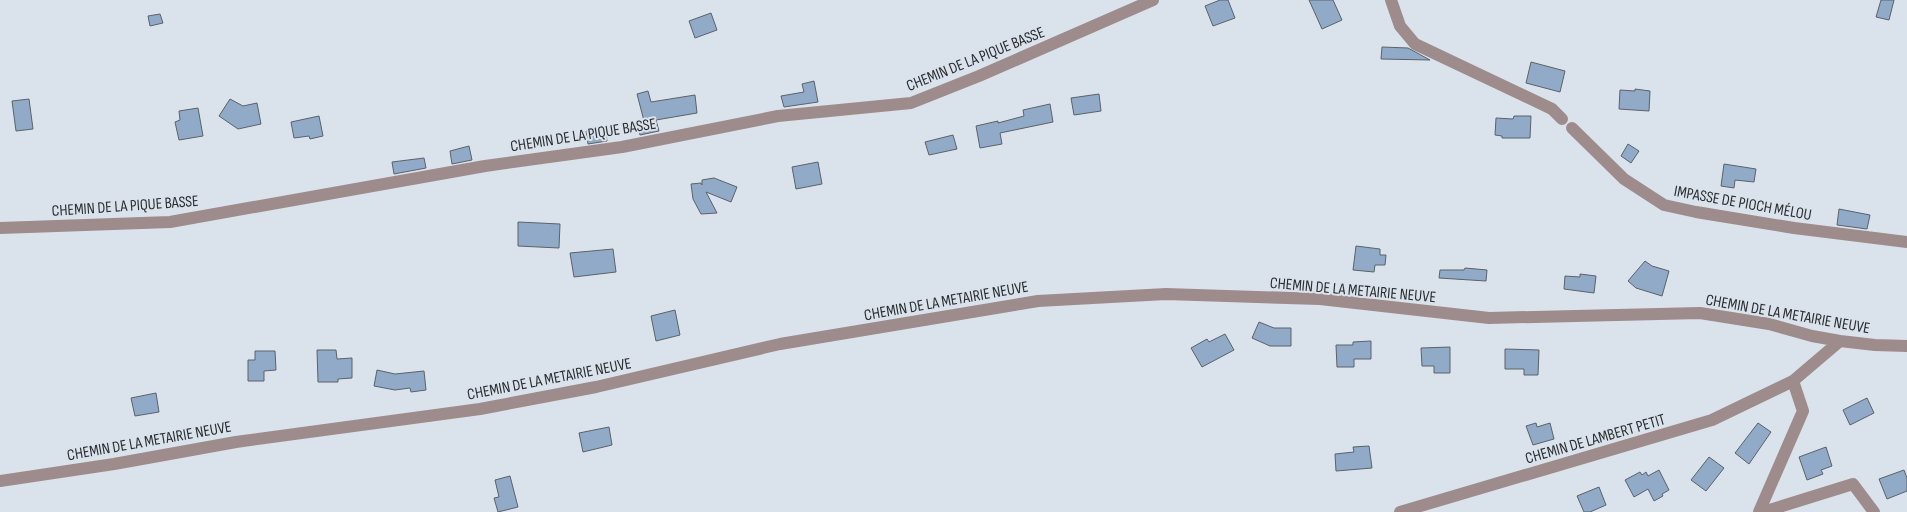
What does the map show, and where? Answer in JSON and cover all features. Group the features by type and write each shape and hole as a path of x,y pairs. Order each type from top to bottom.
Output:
{"street":[{"name":"CHEMIN DE LA PIQUE BASSE","path":"0,228 170,222 485,166 622,146 778,116 911,103 979,76 1153,0"},
{"path":"1391,0 1400,26 1414,44 1552,109 1562,119"},
{"name":"IMPASSE DE PIOCH MÉLOU","path":"1572,128 1624,179 1664,204 1696,212 1794,228 1907,242"},
{"name":"CHEMIN DE LA METAIRIE NEUVE","path":"0,481 114,464 236,442 480,409 596,387 780,344 1038,301 1166,294 1320,299 1489,318 1700,313 1769,324 1812,336 1840,341 1907,346"},
{"name":"CHEMIN DE LAMBERT PETIT","path":"1400,512 1712,420 1793,381 1840,341"},
{"path":"1761,512 1803,411 1793,381"},
{"path":"1761,512 1853,484 1874,512"}],"building":[{"path":"1220,0 1228,0 1235,18 1213,26 1205,6"},
{"path":"1309,0 1333,0 1342,20 1322,29"},
{"path":"1881,0 1894,0 1889,20 1876,17"},
{"path":"711,13 717,30 695,38 689,21"},
{"path":"160,14 163,23 150,26 148,16"},
{"path":"1382,47 1408,48 1430,60 1381,59"},
{"path":"1531,62 1565,71 1560,92 1526,83"},
{"path":"814,81 818,102 784,107 781,96 804,92 802,84"},
{"path":"1635,89 1650,91 1649,111 1619,109 1620,90 1635,91"},
{"path":"648,91 651,102 695,95 697,113 656,120 659,131 640,135 636,123 644,121 637,94"},
{"path":"1099,94 1101,111 1074,115 1071,98"},
{"path":"29,99 33,129 16,131 12,101"},
{"path":"230,99 243,106 257,103 261,124 238,129 219,116"},
{"path":"1050,104 1053,122 1000,133 1002,144 980,148 976,126 998,121 998,123 1024,116 1023,110"},
{"path":"198,108 203,136 179,140 175,122 180,120 179,111"},
{"path":"319,116 323,136 310,139 309,136 294,138 291,122"},
{"path":"1514,116 1531,116 1530,138 1502,138 1502,136 1495,135 1496,118 1513,119"},
{"path":"605,127 607,141 588,144 586,131"},
{"path":"953,135 957,149 929,155 925,142"},
{"path":"1628,144 1639,151 1631,163 1621,156"},
{"path":"469,146 472,160 452,164 450,151"},
{"path":"424,158 426,168 394,174 392,162"},
{"path":"818,162 822,184 796,189 792,167"},
{"path":"1724,164 1756,169 1754,182 1735,180 1734,188 1721,186"},
{"path":"714,178 737,187 731,202 706,192 717,213 701,214 693,199 691,184 701,183 702,185 702,180"},
{"path":"1839,209 1870,215 1867,229 1837,225"},
{"path":"518,222 560,224 559,248 518,246"},
{"path":"1356,246 1380,249 1380,255 1386,255 1385,265 1375,265 1374,272 1353,270"},
{"path":"613,249 616,272 574,277 570,253"},
{"path":"1645,261 1652,266 1669,271 1662,296 1636,288 1628,281"},
{"path":"1465,268 1487,270 1486,281 1439,278 1440,270 1464,270"},
{"path":"1580,274 1596,276 1594,293 1564,289 1565,276 1580,277"},
{"path":"675,310 680,335 656,341 651,316"},
{"path":"1259,322 1274,328 1291,328 1291,346 1270,346 1252,338"},
{"path":"1225,334 1234,350 1202,367 1191,348 1207,339 1209,342"},
{"path":"1371,341 1371,359 1354,359 1354,367 1337,367 1336,345 1353,345 1353,342"},
{"path":"1450,347 1450,373 1434,373 1434,366 1422,366 1421,348"},
{"path":"1505,349 1539,350 1538,375 1524,375 1524,369 1505,369"},
{"path":"317,350 336,350 337,359 352,358 352,378 338,379 338,382 318,382"},
{"path":"255,351 275,351 276,370 264,371 264,381 248,381 248,360 255,360"},
{"path":"377,370 395,374 424,371 426,390 411,392 410,388 395,390 374,386"},
{"path":"156,393 159,412 135,416 131,398"},
{"path":"1867,398 1874,413 1850,425 1843,410"},
{"path":"1536,423 1537,427 1550,423 1554,439 1533,445 1526,426"},
{"path":"1758,423 1771,432 1749,464 1735,453"},
{"path":"609,427 612,445 583,452 579,433"},
{"path":"1369,446 1372,468 1336,471 1335,454 1354,452 1353,447"},
{"path":"1826,447 1832,466 1821,470 1823,474 1807,480 1799,457"},
{"path":"1709,457 1724,468 1706,491 1691,480"},
{"path":"1659,470 1669,490 1654,501 1648,489 1634,497 1625,480 1640,472 1642,475 1646,472 1648,476"},
{"path":"1904,470 1907,478 1907,491 1887,499 1879,479"},
{"path":"510,476 518,507 498,512 494,498 499,497 495,480"},
{"path":"1599,487 1606,505 1590,512 1584,512 1577,496"}]}
